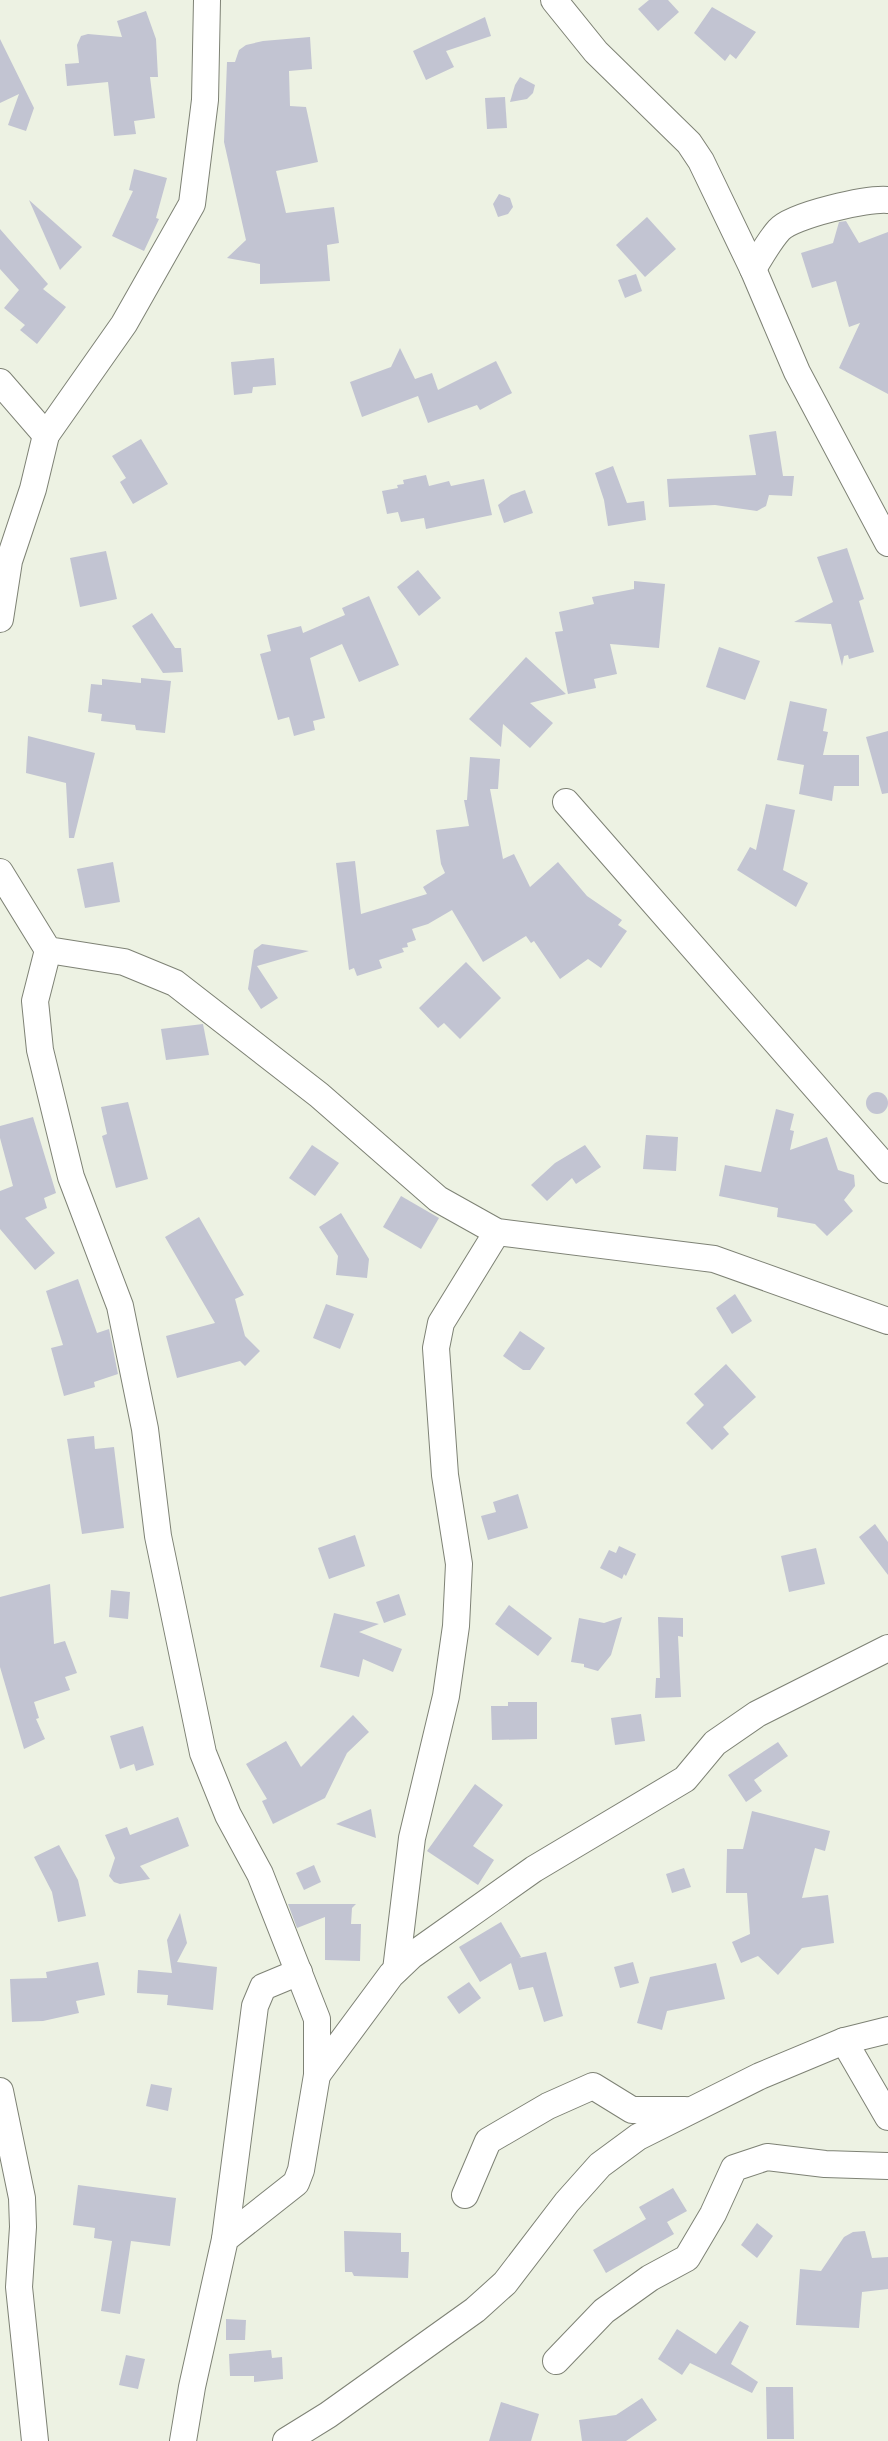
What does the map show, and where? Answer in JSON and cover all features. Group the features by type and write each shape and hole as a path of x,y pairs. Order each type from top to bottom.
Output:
{"street":[{"path":"0,619 9,561 33,489 46,435 124,324 192,204 205,100 207,0"},
{"path":"554,0 596,52 689,143 712,181 797,372 888,543"},
{"path":"753,269 781,228 839,207 875,198 888,200"},
{"path":"0,382 46,435"},
{"path":"567,802 888,1170"},
{"path":"0,872 48,950 35,1001 40,1050 71,1177 120,1306 145,1429 158,1536 203,1753 228,1815 260,1874 317,2019 317,2075 307,2140 296,2182 225,2239"},
{"path":"48,950 124,962 175,983 319,1095 438,1199 497,1232 714,1259 888,1321"},
{"path":"396,1970 412,1838 446,1696 456,1616 459,1564 445,1475 436,1348 441,1323 497,1232"},
{"path":"317,2075 396,1970 534,1869 685,1779 715,1743 757,1714 888,1648"},
{"path":"183,2441 192,2387 225,2239 255,2006 263,1988 299,1972"},
{"path":"286,2441 328,2415 475,2310 506,2283 567,2202 600,2165 638,2137 760,2076 844,2041 888,2030"},
{"path":"844,2041 888,2116"},
{"path":"465,2194 488,2141 548,2106 593,2086 632,2110 692,2110"},
{"path":"1,2102 22,2198 23,2227 18,2286 35,2441"},
{"path":"556,2361 604,2311 650,2278 687,2258 713,2214 734,2168 767,2157 825,2164 888,2166"},
{"path":"328,2415 329,2441"}],"building":[{"path":"649,0 668,0 679,12 658,31 638,9"},
{"path":"712,7 756,32 736,59 730,54 725,61 694,33"},
{"path":"146,11 156,39 158,77 150,77 155,118 134,121 136,134 114,136 108,82 67,86 65,64 79,63 77,45 81,36 88,34 122,37 117,21"},
{"path":"485,17 491,36 446,51 454,67 426,80 413,51"},
{"path":"310,37 312,69 289,71 290,106 306,107 318,162 276,171 286,213 334,207 339,243 327,245 330,281 260,284 260,264 227,258 246,240 224,142 227,62 235,62 239,50 246,45 263,41"},
{"path":"0,39 34,108 26,131 8,125 19,94 0,103"},
{"path":"520,77 535,85 533,93 527,99 510,102 515,85"},
{"path":"505,97 507,128 487,129 485,98"},
{"path":"134,169 167,178 156,218 159,219 144,251 112,236 133,191 129,190"},
{"path":"499,194 510,198 513,207 508,214 498,217 493,204"},
{"path":"29,200 82,247 60,270"},
{"path":"647,217 676,249 645,277 616,245"},
{"path":"846,221 859,243 888,232 888,394 839,368 860,323 849,327 836,281 812,288 801,253 833,243 839,222"},
{"path":"0,229 48,284 43,289 66,307 37,344 20,330 25,325 4,308 19,290 0,269"},
{"path":"636,274 642,291 625,298 618,280"},
{"path":"400,348 415,379 432,373 438,390 496,361 512,393 480,410 477,405 428,423 418,396 362,417 350,382 391,367"},
{"path":"274,358 276,385 253,387 252,393 234,395 231,362"},
{"path":"776,431 783,476 794,476 792,496 769,495 766,506 757,511 715,505 669,507 667,479 756,475 749,435"},
{"path":"141,439 168,484 133,504 120,482 126,478 112,456"},
{"path":"613,466 627,503 644,501 646,520 608,526 604,500 595,473"},
{"path":"426,475 429,486 449,481 451,486 484,479 492,515 426,529 424,518 401,522 398,512 387,514 382,491 398,488 397,485 404,484 403,480"},
{"path":"525,490 533,513 504,523 498,505 511,495"},
{"path":"847,548 864,599 859,601 874,652 849,659 848,655 844,656 842,666 831,624 794,622 833,602 817,557"},
{"path":"106,551 117,599 80,607 70,558"},
{"path":"418,570 441,598 419,616 397,587"},
{"path":"634,581 665,584 659,648 610,644 617,674 594,679 596,688 568,694 555,632 563,631 559,612 594,604 592,597 634,589"},
{"path":"369,596 399,665 359,682 342,644 310,658 325,718 313,721 315,730 294,736 289,717 278,720 260,654 271,651 267,635 301,626 303,633 345,615 342,608"},
{"path":"152,613 175,648 181,648 183,672 163,673 132,626"},
{"path":"719,647 760,661 745,700 706,687"},
{"path":"526,657 566,694 530,703 553,723 530,748 503,724 501,747 469,719"},
{"path":"141,678 171,681 165,733 136,730 135,725 101,721 102,714 88,712 91,684 102,685 102,679 141,683"},
{"path":"790,701 827,709 823,731 828,732 823,755 859,755 859,786 834,786 832,801 799,794 804,765 777,760"},
{"path":"888,731 888,793 882,794 866,737"},
{"path":"28,736 95,753 74,838 69,838 66,783 26,773"},
{"path":"470,757 500,759 498,789 490,789 503,859 514,854 530,887 558,862 587,896 622,920 618,925 627,931 601,968 588,959 560,979 534,941 531,943 526,936 483,962 452,910 428,924 412,929 416,940 407,943 408,947 402,948 404,952 379,960 382,968 357,976 354,968 349,970 336,863 355,861 361,914 427,894 423,887 445,873 441,864 436,830 469,826 464,800 467,800"},
{"path":"766,804 795,810 783,870 808,883 796,907 737,870 750,847 756,850"},
{"path":"113,862 120,902 85,908 77,869"},
{"path":"262,944 309,951 257,966 278,998 261,1009 248,989 254,950"},
{"path":"466,962 501,998 460,1039 444,1023 438,1028 419,1008"},
{"path":"203,1024 209,1055 166,1060 161,1029"},
{"path":"877,1092 887,1099 888,1103 881,1113 877,1114 867,1107 866,1103 873,1093"},
{"path":"128,1102 148,1179 116,1188 102,1136 107,1134 101,1107"},
{"path":"776,1109 794,1114 790,1130 794,1131 790,1150 827,1137 838,1170 854,1175 855,1186 844,1200 853,1211 827,1236 815,1224 777,1217 778,1208 719,1196 725,1165 761,1172"},
{"path":"33,1117 56,1193 44,1198 47,1208 25,1218 55,1253 35,1270 0,1229 0,1191 13,1186 0,1138 0,1126"},
{"path":"646,1135 678,1137 676,1171 643,1169"},
{"path":"312,1145 339,1163 315,1196 289,1178"},
{"path":"585,1145 601,1167 576,1184 572,1178 547,1201 531,1185 555,1163"},
{"path":"401,1196 439,1218 421,1249 383,1227"},
{"path":"341,1213 369,1259 367,1278 336,1275 338,1256 319,1227"},
{"path":"199,1217 244,1295 235,1299 245,1336 260,1351 245,1366 240,1361 177,1378 166,1336 215,1323 165,1237"},
{"path":"78,1279 97,1333 109,1329 118,1374 94,1382 95,1387 64,1396 51,1348 63,1345 46,1291"},
{"path":"735,1294 752,1321 732,1334 716,1308"},
{"path":"326,1304 354,1314 340,1349 313,1338"},
{"path":"520,1331 545,1348 530,1370 523,1370 503,1356"},
{"path":"726,1364 756,1397 723,1427 729,1434 712,1450 686,1423 704,1405 694,1394"},
{"path":"94,1436 95,1449 114,1447 124,1528 82,1534 67,1439"},
{"path":"518,1494 528,1528 488,1540 481,1516 496,1512 493,1502"},
{"path":"875,1524 888,1542 888,1575 859,1537"},
{"path":"355,1535 365,1566 329,1579 318,1548"},
{"path":"619,1546 636,1554 626,1576 624,1574 622,1579 600,1568 609,1550 616,1553"},
{"path":"816,1548 825,1584 789,1592 781,1556"},
{"path":"50,1584 54,1644 65,1641 77,1673 65,1677 70,1690 34,1702 39,1718 36,1719 45,1739 24,1749 0,1667 0,1597"},
{"path":"111,1590 130,1592 128,1619 109,1617"},
{"path":"399,1594 406,1615 384,1623 376,1602"},
{"path":"509,1605 552,1638 538,1656 495,1624"},
{"path":"334,1613 379,1624 359,1632 402,1649 393,1672 363,1659 359,1677 320,1667"},
{"path":"622,1617 611,1655 598,1671 584,1667 584,1664 571,1662 579,1618 604,1623"},
{"path":"658,1617 683,1618 683,1637 678,1636 681,1697 655,1698 656,1678 660,1678"},
{"path":"508,1702 537,1702 537,1739 492,1740 491,1706 508,1706"},
{"path":"641,1714 645,1741 615,1745 611,1718"},
{"path":"353,1715 369,1732 347,1753 325,1798 273,1824 262,1801 267,1799 246,1764 286,1741 301,1767"},
{"path":"143,1726 154,1765 136,1771 134,1764 120,1769 110,1736"},
{"path":"778,1742 788,1756 754,1780 762,1791 746,1802 728,1775"},
{"path":"475,1784 503,1805 473,1846 494,1860 478,1885 427,1851"},
{"path":"371,1809 376,1838 336,1824"},
{"path":"752,1811 830,1831 825,1851 815,1848 802,1898 828,1895 834,1943 802,1948 778,1975 758,1956 741,1963 732,1942 750,1934 747,1893 726,1893 727,1849 743,1849"},
{"path":"178,1817 189,1846 140,1866 150,1879 120,1884 114,1882 109,1876 115,1858 105,1835 127,1827 130,1835"},
{"path":"59,1845 78,1880 86,1916 58,1922 52,1892 34,1857"},
{"path":"314,1865 321,1882 304,1890 296,1873"},
{"path":"684,1868 691,1887 672,1893 666,1874"},
{"path":"288,1904 356,1904 352,1908 351,1924 361,1924 360,1961 325,1960 325,1917 297,1928"},
{"path":"180,1913 187,1943 177,1962 217,1967 213,2010 167,2005 168,1995 137,1993 138,1970 172,1973 167,1940"},
{"path":"501,1922 521,1957 519,1958 546,1952 563,2016 544,2022 533,1987 519,1990 511,1963 480,1982 459,1947"},
{"path":"98,1962 105,1995 76,2001 79,2013 43,2021 12,2022 10,1979 47,1978 46,1972"},
{"path":"633,1962 639,1983 620,1988 614,1967"},
{"path":"716,1963 725,1999 667,2011 662,2030 637,2023 650,1977"},
{"path":"469,1982 481,1998 459,2014 447,1997"},
{"path":"151,2084 172,2088 168,2111 146,2106"},
{"path":"78,2185 176,2198 170,2246 131,2241 120,2314 101,2311 112,2241 94,2238 95,2228 73,2225"},
{"path":"673,2188 687,2211 667,2222 674,2234 606,2273 593,2250 646,2219 639,2207"},
{"path":"757,2223 773,2236 757,2258 741,2245"},
{"path":"344,2231 401,2233 401,2252 409,2252 408,2278 354,2276 352,2272 345,2272"},
{"path":"865,2231 872,2258 888,2257 888,2289 862,2292 859,2328 796,2325 800,2269 821,2271 844,2237 853,2232"},
{"path":"226,2319 246,2320 245,2340 226,2340"},
{"path":"740,2321 749,2326 731,2364 758,2382 752,2393 690,2363 682,2375 658,2359 677,2329 716,2354"},
{"path":"271,2350 272,2358 282,2357 283,2379 254,2382 254,2376 230,2376 229,2354"},
{"path":"126,2355 145,2359 138,2389 119,2385"},
{"path":"766,2387 793,2387 794,2439 767,2439"},
{"path":"642,2398 657,2420 626,2441 582,2441 579,2420 616,2415"},
{"path":"501,2402 539,2414 531,2441 489,2441"}]}
